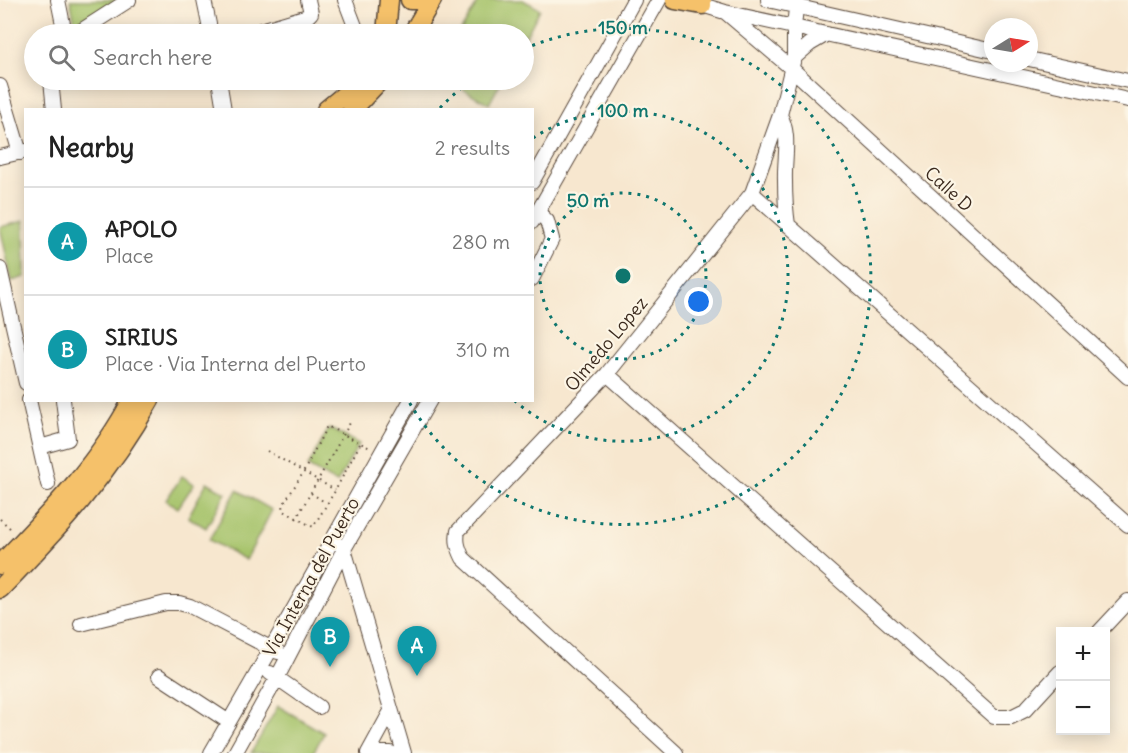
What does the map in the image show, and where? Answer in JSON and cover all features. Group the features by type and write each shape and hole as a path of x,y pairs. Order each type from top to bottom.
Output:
{"main road":[{"path":"387,24 389,0"},
{"path":"410,0 430,0 417,24"},
{"path":"675,0 702,2"},
{"path":"328,108 349,90"},
{"path":"354,108 371,90"},
{"path":"0,566 76,482 103,448 131,402"},
{"path":"0,589 90,491 116,458 149,402"}],"street":[{"path":"58,0 63,24"},
{"path":"92,24 129,0"},
{"path":"204,0 209,24"},
{"path":"281,24 308,16 311,13 308,0"},
{"path":"345,0 354,24"},
{"path":"534,178 634,0"},
{"path":"534,275 552,239 548,221 535,217 659,0"},
{"path":"768,0 984,49"},
{"path":"702,2 725,12 1128,100"},
{"path":"793,63 796,8"},
{"name":"Calle D","path":"725,12 793,63 1128,377"},
{"path":"793,63 810,44 827,34"},
{"path":"1038,61 1128,81"},
{"name":"Olmedo Lopez","path":"676,753 463,558 458,548 458,531 607,374 752,193 780,115 793,63"},
{"path":"0,86 23,152 0,157"},
{"path":"52,90 54,108"},
{"path":"221,90 224,108"},
{"path":"576,104 594,115"},
{"path":"780,115 787,136 785,181 788,225"},
{"path":"752,193 1128,525"},
{"path":"0,270 24,375"},
{"path":"0,337 14,334"},
{"path":"607,374 994,717 1011,717 1025,710 1056,676"},
{"path":"30,402 48,483"},
{"path":"40,447 68,439 63,402"},
{"name":"Via Interna del Puerto","path":"235,753 288,657 338,545 410,402"},
{"name":"Via Interna del Puerto","path":"211,753 272,649 429,402"},
{"path":"338,545 404,753"},
{"path":"1104,627 1128,601"},
{"path":"81,624 166,603 178,603 190,606 288,657"},
{"path":"261,667 319,706"},
{"path":"159,676 229,722"},
{"path":"368,753 391,711"},
{"path":"375,753 391,753"}],"path":[{"path":"296,519 350,423"},
{"path":"327,426 343,435 360,444 336,491 313,527 284,511 283,506 327,426"},
{"path":"267,452 336,491"},
{"path":"311,493 326,504"},
{"path":"0,519 13,531"}],"green space":[{"path":"70,0 119,0 82,24 75,24"},
{"path":"479,0 523,0 540,9 532,24 465,24"},
{"path":"464,90 497,90 489,104"},
{"path":"24,221 24,277 12,281 0,227"},
{"path":"329,428 359,444 337,483 308,467"},
{"path":"182,476 194,484 178,508 166,500"},
{"path":"207,482 226,493 206,528 188,517"},
{"path":"237,490 272,510 246,560 209,540"},
{"path":"278,706 324,733 313,753 251,753"}],"place":[{"name":"SIRIUS","path":"330,667"},
{"name":"APOLO","path":"417,676"}]}
